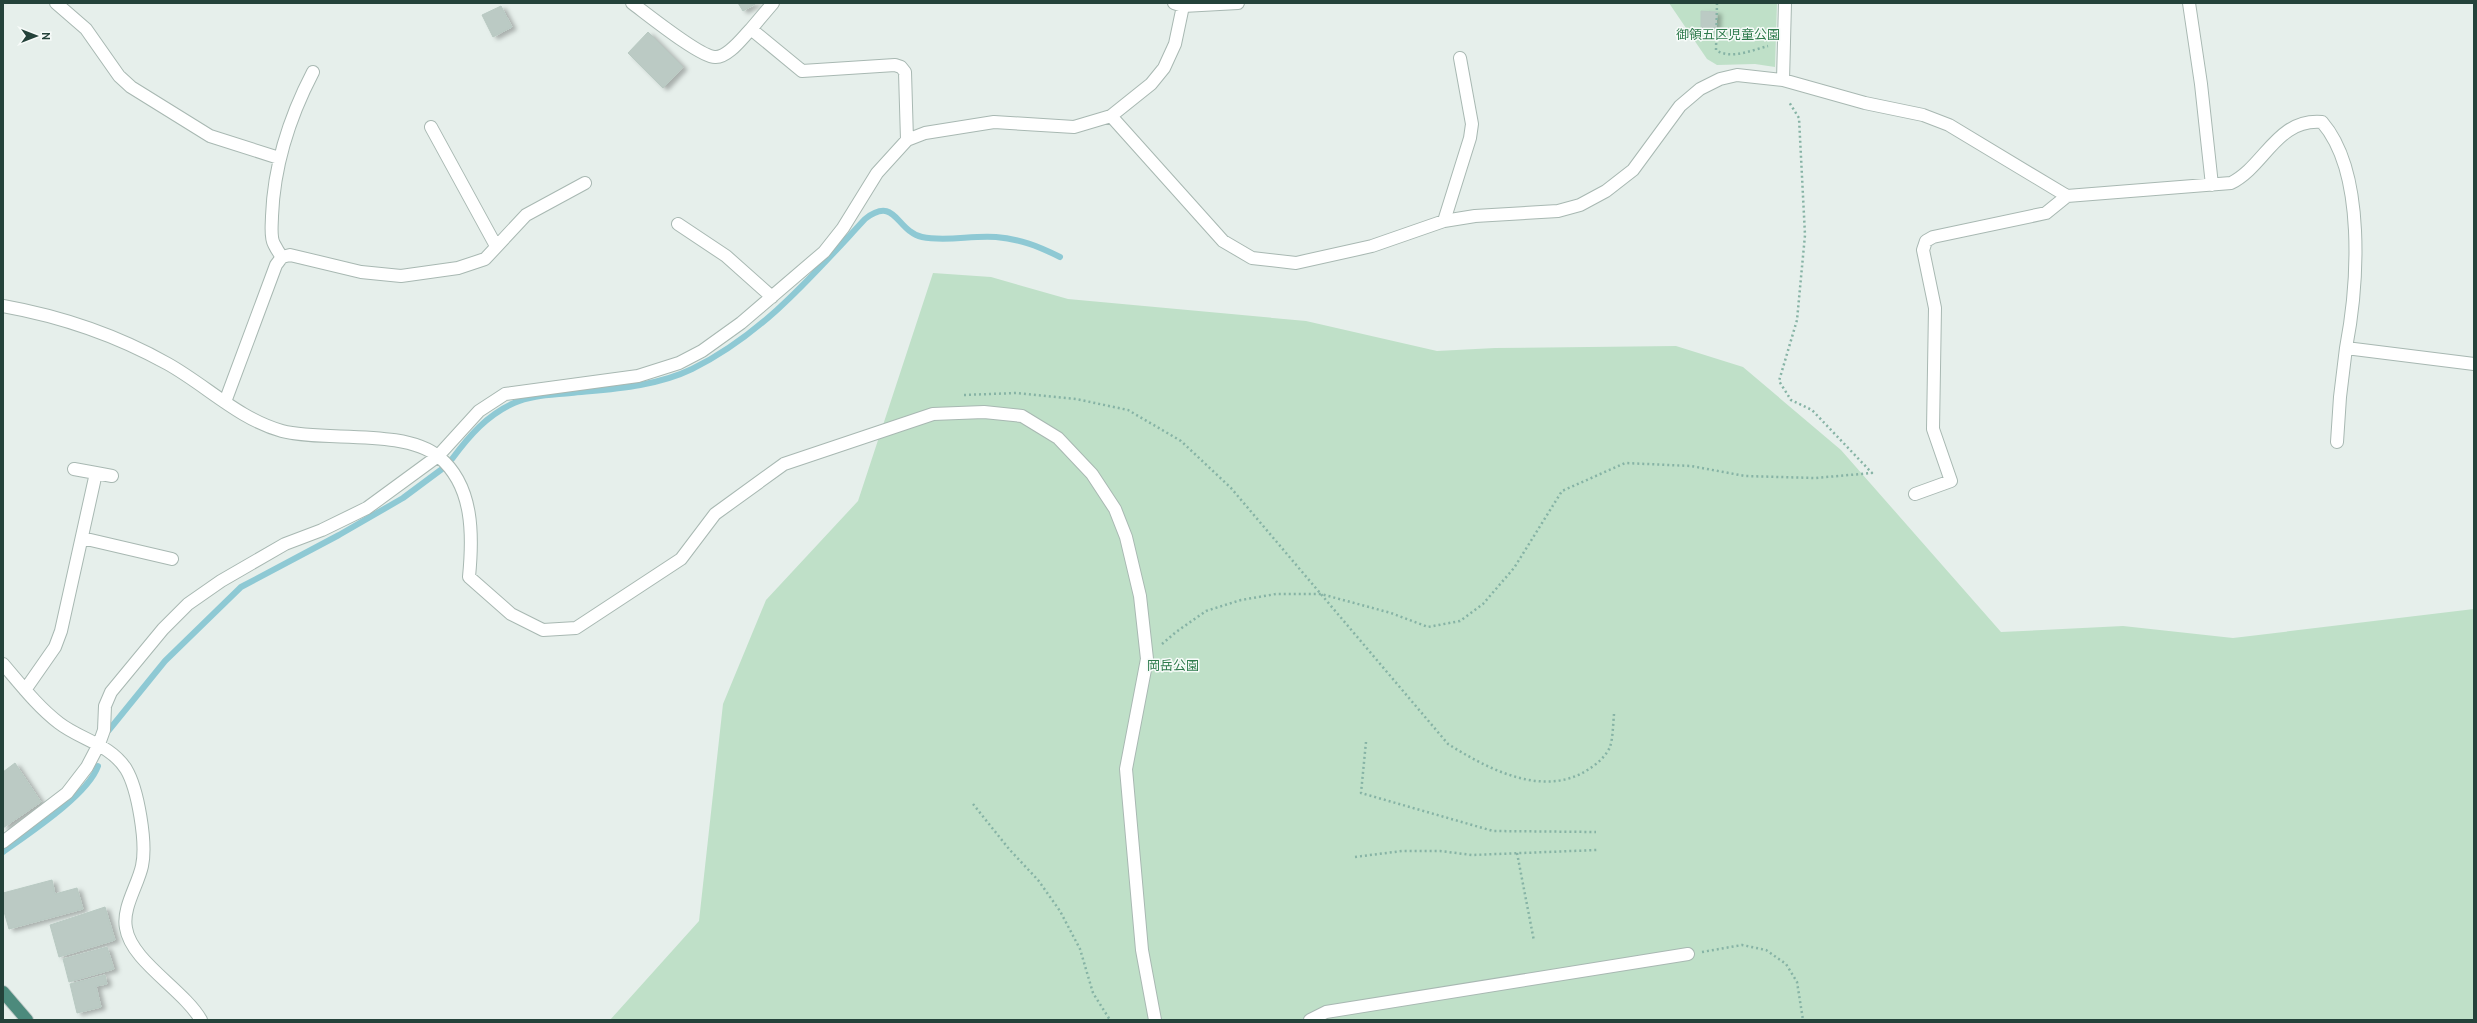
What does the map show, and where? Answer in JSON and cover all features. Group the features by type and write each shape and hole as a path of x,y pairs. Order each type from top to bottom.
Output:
{"highway":[{"path":"3,992 27,1020"}],"street":[{"path":"56,3 86,29 119,76 131,87 210,136 279,158"},
{"path":"632,3 677,36 716,58 725,55 751,29 773,3"},
{"path":"3,842 67,793 87,767 99,744 104,730 105,706 111,692 163,629 188,604 221,581 284,544 322,530 367,508 438,456 479,411 505,394 638,376 679,363 715,342 772,297 824,252 843,228 877,173 907,140 925,133 994,122 1074,127 1111,116 1151,84 1164,68 1175,44 1178,5 1238,3"},
{"path":"1782,80 1785,3"},
{"path":"2189,3 2201,84 2212,185"},
{"path":"751,29 802,71 895,65 901,67 905,72 907,140"},
{"path":"1444,221 1472,124 1460,58"},
{"path":"282,257 273,243 272,225 273,194 279,158 288,127 313,72"},
{"path":"1111,116 1223,241 1252,258 1296,263 1372,246 1444,221 1475,216 1558,211 1580,206 1606,192 1632,170 1680,106 1700,88 1720,79 1737,75 1782,80 1865,102 1923,115 1949,125 2067,196"},
{"path":"1915,494 1951,482 1933,429 1935,308 1923,250 1926,241 1933,237 2046,213 2067,196 2230,183 2243,177 2279,136 2294,127 2312,121 2322,122 2329,130 2343,156 2352,201 2355,280 2340,397 2337,442"},
{"path":"431,127 496,246"},
{"path":"225,402 276,265 282,257 290,255 361,272 401,276 458,268 485,259 526,215 585,183"},
{"path":"678,224 726,256 772,297"},
{"path":"3,306 76,325 122,341 168,364 250,419 281,431 296,434 369,438 413,445 438,456 452,470 466,502 472,539 469,577 511,614 543,630 576,628 681,559 715,514 784,464 933,414 984,412 1022,416 1058,438 1092,474 1115,509 1126,537 1140,596 1147,659 1126,769 1142,950 1155,1020"},
{"path":"2346,348 2474,364"},
{"path":"74,469 112,476"},
{"path":"25,690 59,640 96,473"},
{"path":"82,538 172,559"},
{"path":"3,664 25,690 61,724 99,744 117,758 126,769 134,786 143,852 142,866 127,912 125,927 140,957 178,990 201,1020"},
{"path":"1310,1020 1326,1012 1688,954"}],"path":[{"path":"1717,3 1716,50 1723,55 1731,55 1772,45"},
{"path":"1147,659 1176,632 1206,611 1241,600 1276,594 1321,594 1391,613 1428,627 1460,622 1482,604 1514,568 1562,491 1625,463 1691,466 1745,476 1815,478 1872,473 1812,410 1791,400 1780,381 1797,320 1805,235 1799,118 1789,102"},
{"path":"960,396 974,393 1024,394 1076,398 1128,410 1181,441 1231,488 1448,744 1480,764 1512,777 1549,781 1577,777 1597,764 1610,747 1614,714"},
{"path":"1366,742 1361,793 1493,831 1596,832"},
{"path":"973,804 1009,849 1038,880 1060,911 1080,949 1093,993 1110,1020"},
{"path":"1355,857 1402,851 1440,851 1472,855 1597,850"},
{"path":"1517,853 1534,941"},
{"path":"1688,954 1742,945 1766,950 1786,964 1797,982 1803,1020"}],"green space":[{"name":"御領五区児童公園","path":"1669,3 1777,3 1775,67 1755,64 1717,65 1707,59"},
{"name":"岡岳公園","path":"933,273 991,277 1068,299 1306,321 1437,351 1495,348 1676,346 1743,367 1841,450 2001,632 2123,626 2233,638 2474,609 2474,1020 610,1020 699,921 723,704 766,600 858,501"}],"building":[{"path":"738,3 757,3 743,11"},
{"path":"501,6 512,27 493,37 482,15"},
{"path":"1701,11 1717,12 1716,28 1701,28"},
{"path":"648,32 683,67 663,88 628,53"},
{"path":"15,763 41,802 3,828 3,772"},
{"path":"52,880 55,894 77,888 83,909 9,929 3,908 3,893"},
{"path":"105,907 115,940 59,957 50,925"},
{"path":"107,947 114,969 69,982 63,959"},
{"path":"105,975 107,984 96,986 101,1007 77,1013 70,984"}],"waterway":[{"path":"452,459 472,434 487,420 504,408 521,400 542,396 633,386 663,380 692,369 717,355 764,321 806,282 865,219 875,213 883,211 890,213 913,234 922,237 940,239 996,237 1013,239 1060,257"},
{"path":"109,730 165,661 241,587 339,535 403,498 442,469"},
{"path":"3,852 41,825 70,801 92,777 98,766"}]}
